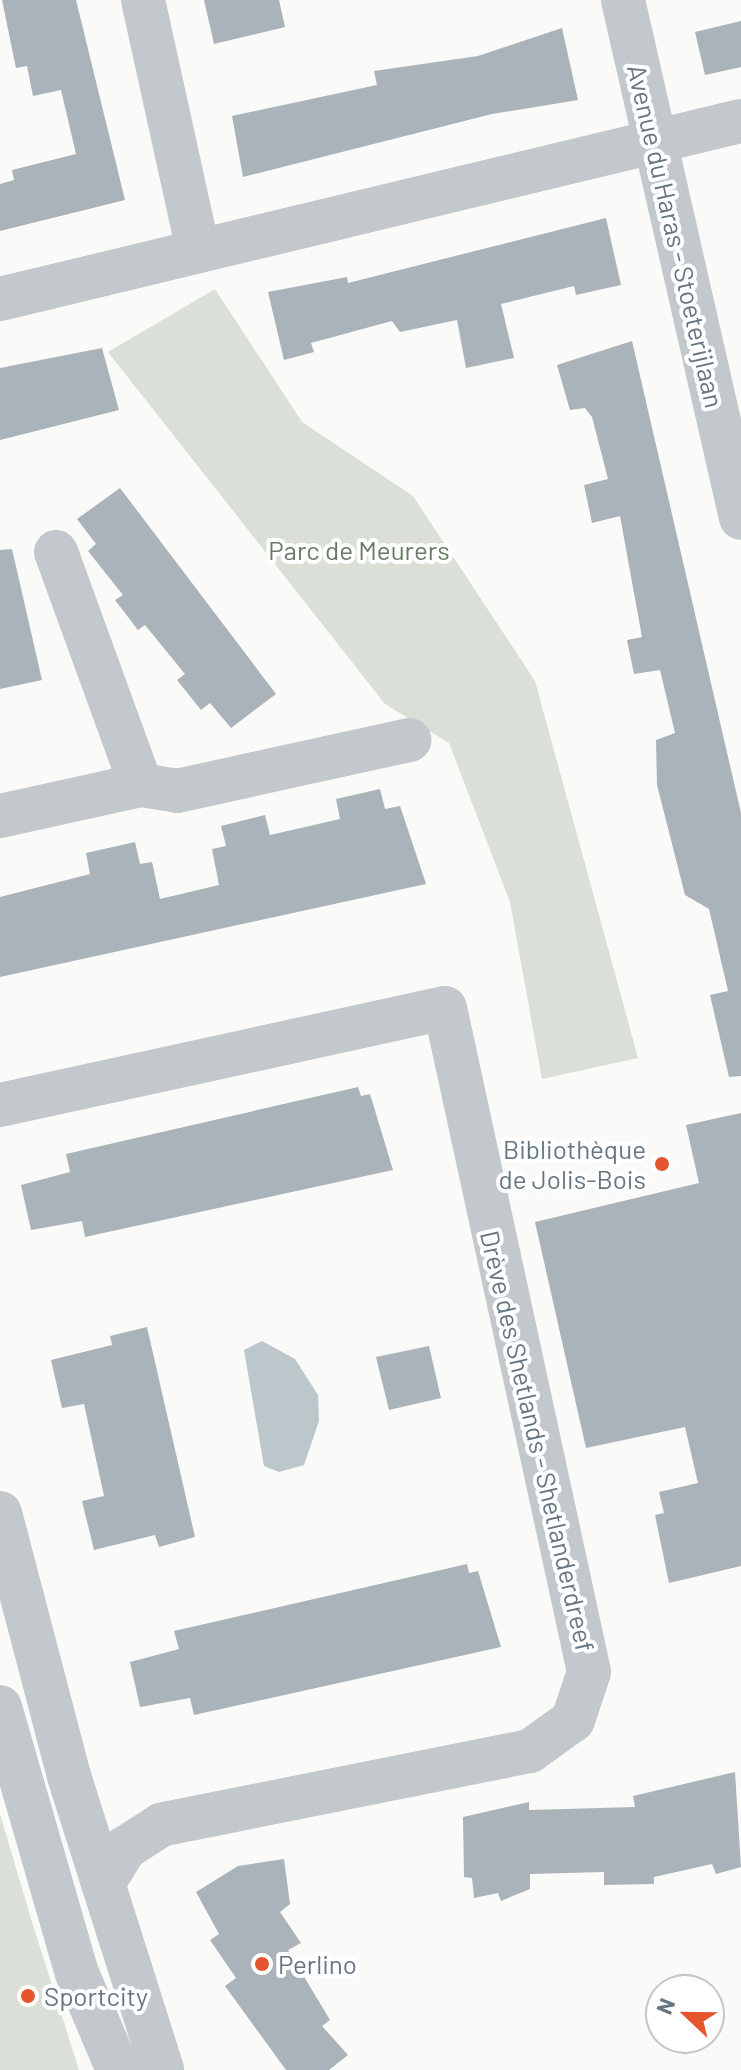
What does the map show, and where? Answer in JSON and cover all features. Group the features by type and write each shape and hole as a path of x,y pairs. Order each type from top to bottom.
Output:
{"street":[{"path":"143,0 198,251"},
{"name":"Avenue du Haras - Stoeterijlaan","path":"623,0 741,518"},
{"path":"0,299 741,121"},
{"path":"56,552 141,785"},
{"path":"0,816 141,785 177,791 409,740"},
{"name":"Drève des Shetlands - Shetlanderdreef","path":"0,1105 445,1008 589,1672 573,1720 530,1751 161,1825 125,1848 103,1884"},
{"path":"0,1513 103,1884 162,2070"},
{"path":"0,1707 77,1973 118,2070"}],"green space":[{"name":"Parc de Meurers","path":"215,289 302,422 413,496 535,681 638,1058 542,1079 510,902 449,743 385,704 108,352"},
{"name":"Sportcity","path":"0,1814 32,1922 79,2070 0,2070"}],"shaded area":[{"path":"262,1341 295,1359 318,1395 319,1421 304,1465 279,1472 264,1466 244,1350"}],"building":[{"path":"2,0 76,0 125,200 0,231 0,184 14,180 12,170 76,154 61,90 33,96 27,66 16,68"},
{"path":"204,0 279,0 285,27 214,44"},
{"path":"741,21 741,67 705,75 695,32"},
{"path":"562,28 578,100 492,114 243,177 232,116 377,85 374,71 478,56"},
{"path":"606,218 621,285 576,295 574,286 501,304 514,358 466,368 457,320 400,332 392,321 311,343 314,352 284,360 268,292 347,277 348,283"},
{"path":"632,341 741,813 741,1076 729,1077 710,995 728,991 709,909 685,895 657,785 656,740 675,733 660,670 634,674 627,640 642,637 620,516 592,523 584,485 608,479 592,417 585,408 570,410 557,365"},
{"path":"102,348 119,410 0,440 0,368"},
{"path":"120,488 276,694 231,728 210,703 201,710 177,680 185,674 145,625 138,630 115,600 123,595 88,551 96,544 77,519"},
{"path":"12,549 42,680 0,689 0,550"},
{"path":"380,789 385,809 400,806 426,884 0,977 0,897 90,874 86,853 135,842 140,864 152,862 160,899 219,885 212,849 226,846 221,826 265,815 270,835 340,819 336,799"},
{"path":"358,1087 361,1096 370,1094 393,1170 85,1237 82,1221 31,1230 21,1185 70,1172 66,1154"},
{"path":"741,1113 741,1566 669,1583 655,1515 664,1513 659,1492 698,1483 685,1427 586,1448 535,1222 699,1183 686,1125"},
{"path":"147,1327 195,1537 159,1547 155,1535 94,1550 82,1501 104,1496 84,1404 62,1408 51,1360 112,1345 110,1336"},
{"path":"429,1346 441,1398 389,1410 376,1357"},
{"path":"467,1564 469,1573 478,1571 501,1647 194,1715 190,1698 140,1707 130,1662 179,1649 174,1631"},
{"path":"735,1772 741,1867 716,1874 712,1864 654,1877 654,1884 604,1885 604,1872 530,1874 530,1889 501,1901 498,1893 474,1898 472,1878 464,1877 463,1817 529,1802 529,1810 635,1807 633,1796"},
{"name":"Perlino","path":"284,1859 290,1904 280,1912 301,1943 288,1950 330,2020 322,2026 348,2055 329,2070 286,2070 225,1986 236,1978 210,1940 219,1934 196,1892 238,1866"}],"place":[{"name":"Bibliothèque de Jolis-Bois","path":"662,1164"},
{"name":"Perlino","path":"262,1964"},
{"name":"Sportcity","path":"28,1996"}]}
